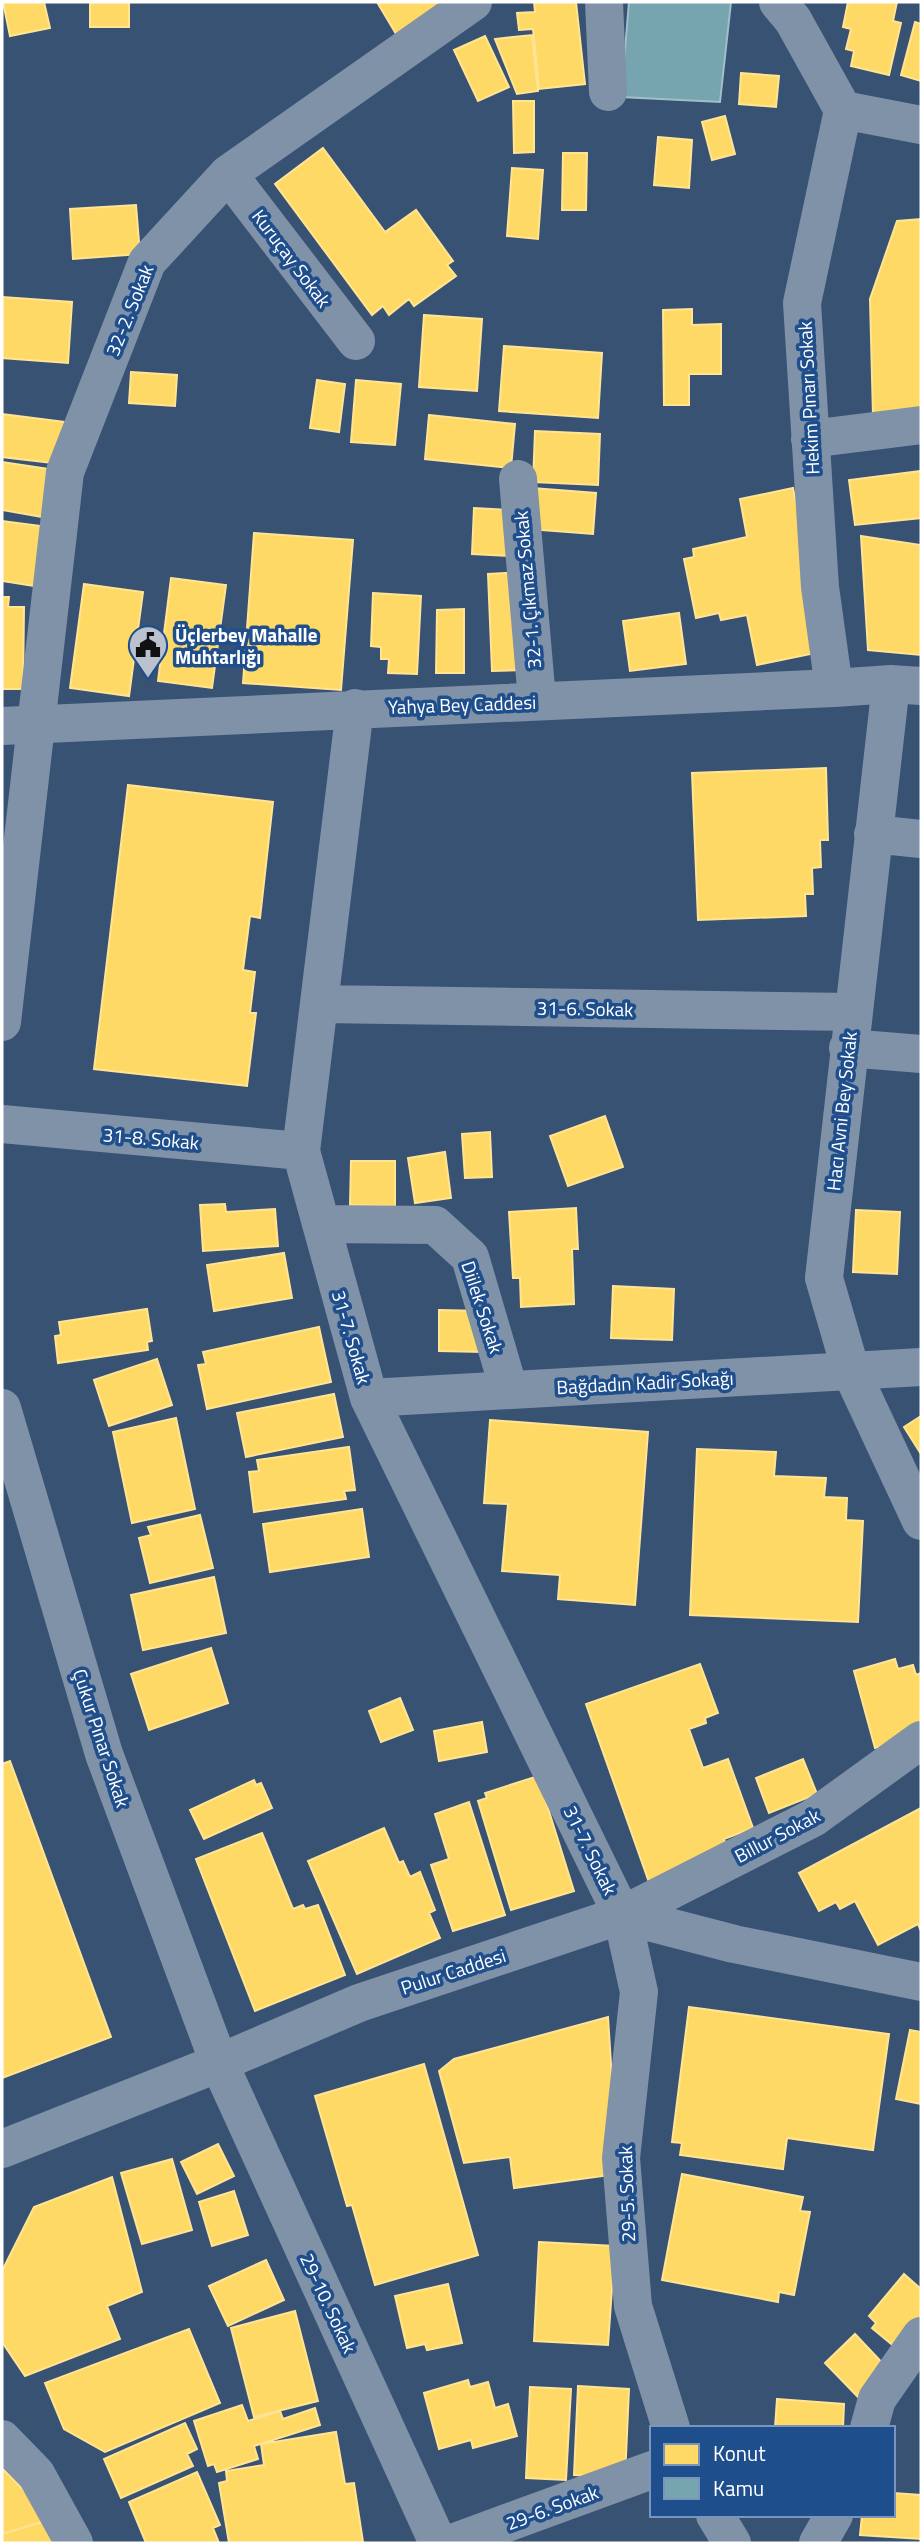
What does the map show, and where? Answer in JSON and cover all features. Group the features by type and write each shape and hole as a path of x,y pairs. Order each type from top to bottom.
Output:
{"street":[{"name":"32-2. Sokak","path":"19,725 65,472 147,261 228,174 473,2"},
{"path":"604,2 608,92"},
{"path":"778,2 793,20 843,110 921,125"},
{"name":"Hekim Pınarı Sokak","path":"834,688 820,587 802,303 843,110"},
{"name":"Kuruçay Sokak","path":"228,174 356,341"},
{"path":"810,439 921,425"},
{"name":"32-1. Çıkmaz Sokak","path":"518,479 537,700"},
{"name":"Yahya Bey Caddesi","path":"19,725 906,685"},
{"name":"Hacı Avni Bey Sokak","path":"906,685 873,834 824,1278 851,1370 921,1521"},
{"name":"31-7. Sokak","path":"355,708 301,1151 369,1398 622,1915"},
{"path":"2,1022 19,725"},
{"path":"873,834 921,839"},
{"name":"31-6. Sokak","path":"319,1004 850,1030 921,1054"},
{"name":"31-8. Sokak","path":"2,1124 301,1151"},
{"name":"Diilek Sokak","path":"321,1224 436,1225 470,1258 509,1390"},
{"name":"Bağdadın Kadir Sokağı","path":"369,1398 921,1367"},
{"name":"Çukur Pınar Sokak","path":"2,1408 104,1754 219,2063"},
{"name":"Billur Sokak","path":"622,1915 813,1818 921,1740"},
{"path":"622,1915 734,1944 921,1982"},
{"name":"Pulur Caddesi","path":"2,2149 219,2063 359,2003 622,1915"},
{"name":"29-5. Sokak","path":"622,1915 639,1992 621,2158 633,2306 670,2426"},
{"name":"29-10. Sokak","path":"219,2063 438,2543"},
{"path":"870,2426 877,2399 921,2336"},
{"path":"2,2439 36,2474 74,2543"},
{"name":"29-6. Sokak","path":"452,2543 650,2471"},
{"path":"716,2517 732,2543"},
{"path":"818,2543 833,2517"}],"building: Konut":[{"path":"3,2 44,2 50,28 10,36"},
{"path":"90,2 129,2 129,27 90,27"},
{"path":"377,2 450,2 396,34"},
{"path":"534,2 576,2 585,84 539,89 533,29 519,30 517,13 535,12"},
{"path":"848,2 897,2 893,21 901,23 889,75 851,66 854,51 846,49 851,29 843,27"},
{"path":"915,22 921,24 921,81 901,75"},
{"path":"532,35 538,91 517,94 495,39"},
{"path":"485,36 509,87 478,101 454,50"},
{"path":"741,73 779,76 776,107 739,104"},
{"path":"513,101 534,101 534,152 514,153"},
{"path":"725,116 735,154 712,160 702,122"},
{"path":"658,137 692,140 689,188 654,185"},
{"path":"323,148 385,232 416,210 453,261 447,265 456,276 414,306 409,299 389,315 383,306 372,315 275,184"},
{"path":"563,153 587,153 586,210 562,210"},
{"path":"512,168 543,170 538,239 507,236"},
{"path":"136,205 140,254 73,259 70,209"},
{"path":"921,219 921,411 873,416 870,299 897,221"},
{"path":"2,297 72,302 68,363 2,358"},
{"path":"692,309 692,325 721,324 721,374 689,374 689,405 664,405 663,310"},
{"path":"424,315 482,319 477,391 419,387"},
{"path":"504,346 602,353 598,418 499,411"},
{"path":"131,372 177,375 175,406 129,403"},
{"path":"317,380 345,384 339,432 310,428"},
{"path":"356,380 401,384 395,445 351,442"},
{"path":"2,414 66,422 60,464 2,457"},
{"path":"429,415 515,424 511,468 425,459"},
{"path":"535,431 600,434 598,485 533,482"},
{"path":"2,462 56,470 48,518 2,510"},
{"path":"921,471 921,518 855,525 849,480"},
{"path":"532,488 596,493 593,534 529,529"},
{"path":"793,488 825,651 757,665 747,615 721,620 719,613 696,618 684,559 694,557 693,549 747,537 740,499"},
{"path":"474,508 512,510 509,556 472,554"},
{"path":"2,521 49,527 41,587 2,581"},
{"path":"254,533 353,540 341,690 243,683"},
{"path":"861,536 921,545 921,655 868,650"},
{"path":"522,572 526,670 492,671 488,574"},
{"path":"171,578 226,585 212,688 158,681"},
{"path":"84,584 143,592 129,696 70,688"},
{"path":"373,593 421,596 417,674 388,673 389,659 381,659 381,647 371,646"},
{"path":"2,597 9,597 8,607 24,607 23,689 2,689"},
{"path":"464,609 464,673 436,673 437,610"},
{"path":"679,613 686,664 630,671 623,621"},
{"path":"826,768 828,840 820,840 821,867 812,868 813,894 805,894 806,916 698,920 692,773"},
{"path":"128,785 273,802 260,918 250,916 243,970 255,972 250,1013 256,1013 247,1086 94,1069"},
{"path":"605,1116 623,1167 568,1186 550,1136"},
{"path":"490,1132 492,1177 465,1178 462,1134"},
{"path":"445,1152 451,1198 415,1203 408,1158"},
{"path":"351,1161 395,1161 395,1206 350,1205"},
{"path":"225,1204 226,1212 275,1209 278,1246 203,1251 200,1205"},
{"path":"576,1208 578,1249 572,1249 574,1304 521,1307 520,1278 513,1278 509,1212"},
{"path":"856,1210 900,1212 897,1274 853,1272"},
{"path":"284,1253 292,1298 214,1311 207,1265"},
{"path":"613,1286 674,1289 672,1340 611,1338"},
{"path":"147,1309 152,1341 147,1342 148,1350 58,1363 55,1336 61,1335 59,1322"},
{"path":"439,1310 484,1311 483,1352 439,1351"},
{"path":"319,1327 331,1382 207,1409 198,1365 206,1364 203,1352"},
{"path":"157,1359 172,1405 109,1426 94,1380"},
{"path":"334,1394 343,1437 246,1457 237,1413"},
{"path":"921,1416 921,1454 904,1427"},
{"path":"176,1418 195,1509 132,1523 113,1432"},
{"path":"490,1420 648,1432 635,1605 558,1599 560,1575 502,1571 508,1504 484,1503"},
{"path":"349,1447 355,1490 344,1491 346,1499 254,1512 249,1472 259,1471 257,1460"},
{"path":"697,1449 776,1452 774,1476 826,1478 824,1497 847,1498 846,1520 863,1521 858,1622 690,1615"},
{"path":"362,1509 369,1557 270,1572 263,1524"},
{"path":"200,1515 213,1568 150,1583 139,1538 151,1535 148,1527"},
{"path":"214,1577 226,1633 143,1650 131,1595"},
{"path":"211,1648 228,1703 149,1730 131,1674"},
{"path":"895,1659 898,1669 913,1665 916,1675 921,1673 921,1722 908,1739 875,1748 854,1671"},
{"path":"700,1664 718,1713 705,1718 706,1723 689,1729 703,1768 728,1759 753,1828 724,1839 726,1845 650,1885 586,1704"},
{"path":"400,1698 413,1730 381,1742 369,1711"},
{"path":"482,1722 487,1752 439,1761 434,1731"},
{"path":"803,1759 817,1794 769,1813 756,1778"},
{"path":"10,1761 111,2037 2,2078 2,1764"},
{"path":"538,1776 574,1891 511,1910 478,1801 487,1798 485,1793"},
{"path":"254,1780 256,1785 261,1783 272,1808 204,1839 190,1810"},
{"path":"469,1802 505,1915 453,1931 431,1865 449,1859 435,1814"},
{"path":"921,1808 921,1931 918,1924 878,1945 855,1901 840,1909 836,1902 819,1911 799,1873"},
{"path":"384,1828 399,1863 403,1861 410,1877 420,1872 435,1910 429,1913 440,1938 357,1974 308,1861"},
{"path":"262,1833 293,1909 303,1905 305,1909 318,1905 345,1975 255,2011 196,1859"},
{"path":"689,2007 889,2034 873,2150 787,2138 783,2169 680,2155 682,2143 672,2142"},
{"path":"608,2017 618,2174 514,2188 510,2157 464,2163 439,2071 454,2059"},
{"path":"910,2030 921,2032 921,2104 896,2099"},
{"path":"424,2064 478,2255 375,2285 352,2205 347,2206 315,2096"},
{"path":"218,2144 234,2176 197,2194 181,2162"},
{"path":"172,2159 192,2230 142,2244 121,2173"},
{"path":"682,2174 803,2197 800,2211 810,2212 794,2295 779,2292 778,2302 662,2280"},
{"path":"112,2177 142,2292 107,2306 120,2339 25,2376 2,2342 2,2271 34,2207"},
{"path":"234,2191 248,2235 212,2246 199,2202"},
{"path":"539,2242 615,2246 608,2345 534,2341"},
{"path":"266,2260 284,2300 228,2326 209,2286"},
{"path":"904,2274 921,2289 921,2328 901,2352 872,2328 876,2323 869,2316"},
{"path":"448,2284 462,2343 427,2350 425,2344 407,2348 395,2296"},
{"path":"295,2311 318,2401 254,2417 231,2328"},
{"path":"189,2329 220,2403 105,2452 64,2429 45,2383"},
{"path":"855,2334 888,2369 858,2397 825,2363"},
{"path":"468,2380 470,2387 488,2382 495,2408 508,2404 517,2436 473,2448 471,2440 439,2449 424,2393"},
{"path":"578,2386 629,2389 625,2478 574,2475"},
{"path":"530,2387 571,2389 566,2480 526,2478"},
{"path":"777,2399 844,2404 843,2426 775,2426"},
{"path":"242,2405 248,2421 280,2411 283,2419 315,2408 320,2425 254,2446 258,2459 217,2472 214,2464 208,2466 194,2421"},
{"path":"185,2423 197,2449 187,2454 193,2466 121,2498 104,2459"},
{"path":"336,2432 345,2484 354,2483 363,2542 229,2543 219,2483 227,2481 226,2471 264,2465 261,2444"},
{"path":"2,2468 52,2519 2,2534"},
{"path":"197,2472 220,2525 213,2528 219,2543 146,2543 129,2502"},
{"path":"895,2493 921,2495 921,2539 860,2535 862,2517 895,2517"},
{"path":"52,2519 59,2543 2,2543 2,2534"}],"building: Kamu":[{"path":"629,2 731,2 720,102 621,97"}],"place":[{"name":"Üçlerbey Mahalle Muhtarlığı","path":"148,679"}]}
